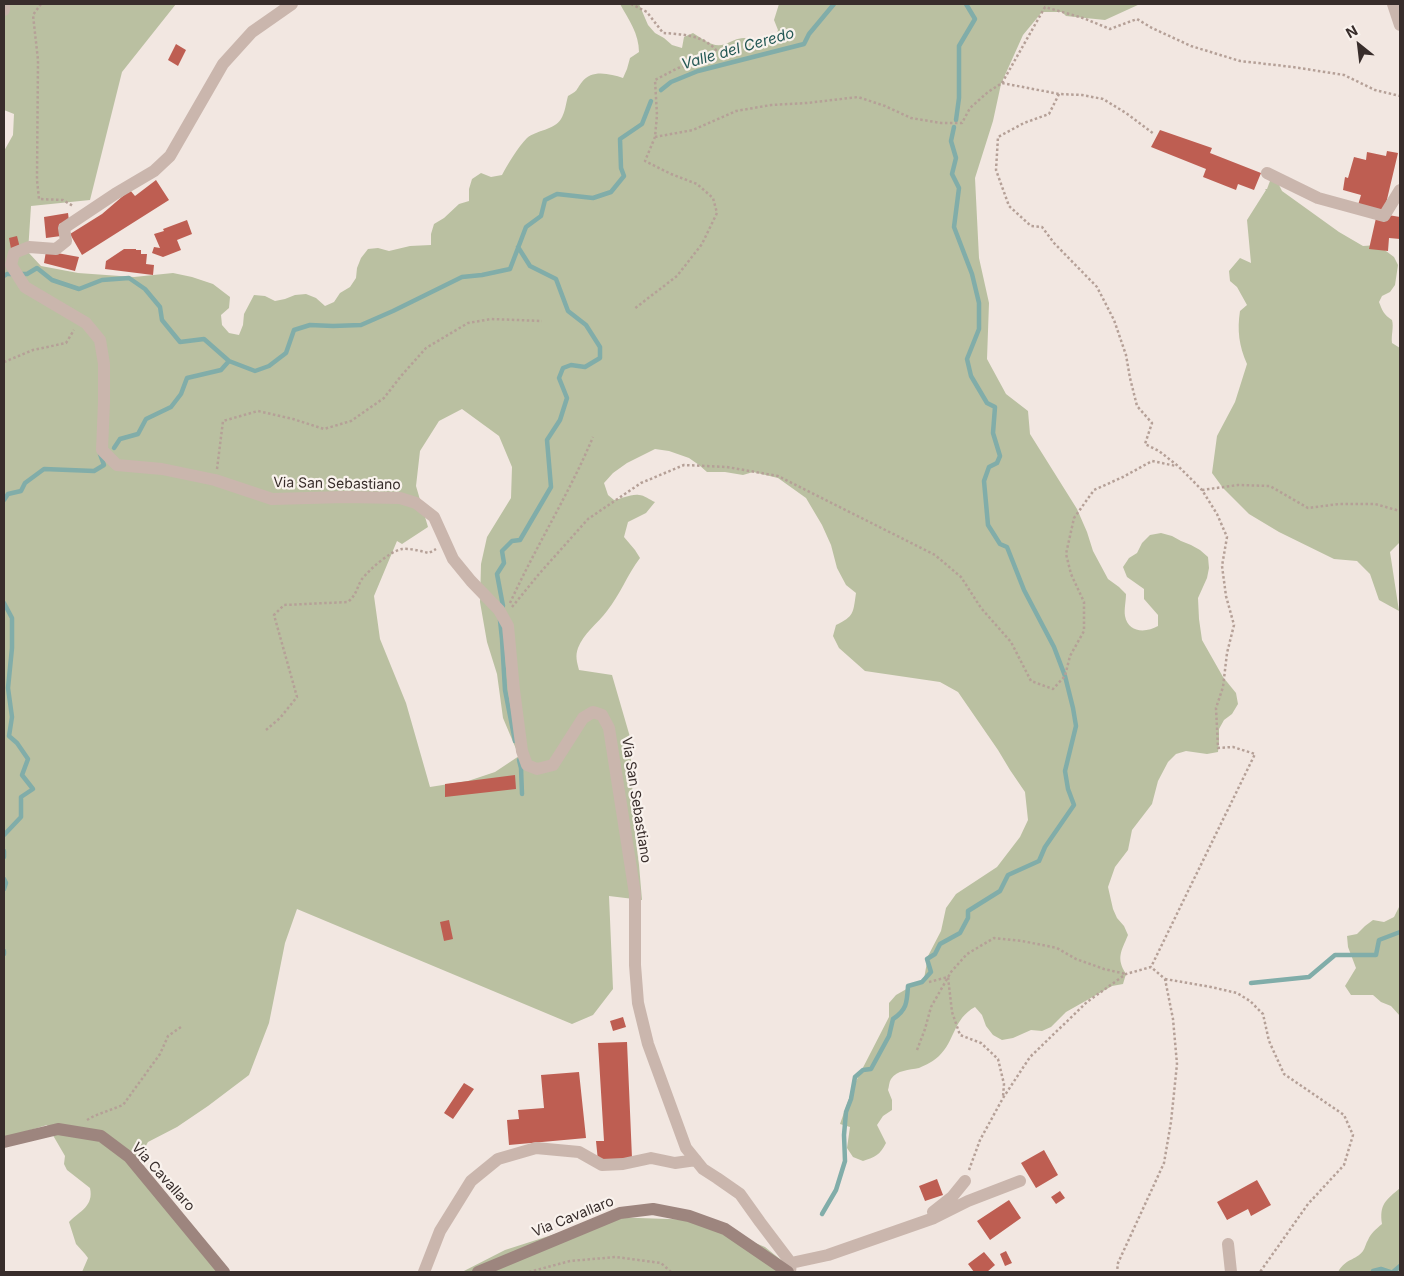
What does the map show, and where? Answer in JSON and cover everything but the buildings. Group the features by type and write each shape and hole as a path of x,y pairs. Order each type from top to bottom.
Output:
{"street":[{"path":"4,4 4,10"},
{"name":"Via San Sebastiano","path":"292,4 252,32 223,64 170,156 154,171 64,228 66,241 56,249 28,247 14,253 11,265 26,287 86,323 100,340 104,364 102,450 117,465 162,469 215,480 272,499 400,498 416,503 434,517 453,559 499,610 508,626 522,751 527,765 537,769 552,765 583,718 593,712 602,715 609,728 635,894 635,965 638,1003 648,1044 686,1148 703,1170 740,1194 790,1269"},
{"path":"1392,4 1400,25"},
{"path":"1267,173 1318,198 1384,216 1400,190"},
{"name":"Via Cavallaro","path":"4,1142 58,1129 101,1136 129,1157 224,1272"},
{"path":"424,1272 440,1231 470,1181 498,1159 536,1148 579,1152 602,1165 623,1164 651,1158 675,1163 696,1160"},
{"path":"790,1269 934,1218 968,1201 1020,1180"},
{"path":"920,1222 952,1197 965,1181"},
{"name":"Via Cavallaro","path":"478,1272 620,1214 653,1209 689,1216 726,1229 790,1269"},
{"path":"1228,1244 1231,1272"}],"path":[{"path":"41,4 33,15 38,60 37,180 39,199 63,200 76,207 82,216"},
{"path":"632,4 647,12 663,33 686,34 711,44 716,50 714,58 678,68 655,80 657,115 655,137 645,161 697,184 713,198 717,214 702,244 677,276 634,309"},
{"path":"655,137 693,130 736,111 858,97 911,118 941,123 962,123 970,108 988,92 1002,83 1045,7 1083,18 1110,29 1137,19 1190,46 1232,59 1344,76 1375,90 1400,96"},
{"path":"1002,83 1059,94 1082,95 1103,99 1154,134"},
{"path":"965,1181 980,1140 1003,1098 1030,1057 1087,1002 1126,974 1151,967 1255,754 1233,747 1218,748 1216,708 1224,687 1227,653 1234,625 1226,596 1222,566 1227,537 1217,514 1202,490 1178,466 1160,451 1145,444 1152,423 1137,406 1126,355 1114,320 1097,286 1054,243 1042,227 1030,226 1009,206 996,170 998,137 1024,123 1049,114 1059,94"},
{"path":"215,480 223,421 258,411 324,429 351,421 384,398 426,348 468,323 491,319 542,321"},
{"path":"4,362 34,350 66,343 74,330 69,323"},
{"path":"503,618 525,570 581,464 593,437"},
{"path":"503,618 588,518 641,483 684,465 727,467 778,476 935,555 961,578 981,608 1011,642 1031,681 1053,689 1065,676 1070,656 1084,631 1084,602 1071,574 1066,554 1074,518 1094,490 1152,461 1178,466"},
{"path":"1202,490 1238,485 1270,486 1308,508 1339,504 1375,504 1400,511"},
{"path":"266,730 280,718 297,697 274,615 284,605 348,602 354,597 362,579 384,558 401,549 429,553 435,550 438,525"},
{"path":"916,1050 926,1029 931,1007 948,978 967,954 994,938 1057,948 1076,959 1104,970 1126,974"},
{"path":"1151,967 1165,979 1237,993 1250,1001 1263,1014 1269,1041 1284,1074 1344,1115 1353,1135 1344,1165 1308,1204 1260,1272"},
{"path":"929,982 948,978"},
{"path":"948,978 952,1012 960,1035 981,1043 998,1059 1004,1084 1003,1098"},
{"path":"1117,1272 1118,1263 1164,1163 1172,1122 1177,1064 1173,1019 1165,979"},
{"path":"71,1131 94,1116 123,1105 160,1054 168,1036 181,1027"},
{"path":"529,1272 570,1262 616,1257 661,1263 671,1272"}],"green space":[{"path":"4,4 176,4 122,72 90,200 31,206 28,252 41,266 78,273 134,277 173,273 213,284 230,297 229,308 221,315 222,325 229,333 239,335 243,325 244,314 254,295 265,296 275,301 306,294 316,298 325,306 334,302 340,293 350,287 356,278 361,258 368,249 378,248 389,251 410,246 431,245 431,234 434,224 444,218 459,204 469,201 469,189 472,179 481,173 491,177 502,175 527,138 558,123 564,114 568,96 586,78 591,75 601,74 623,78 630,58 639,52 639,45 630,21 620,4 639,4 648,25 655,33 672,45 682,48 684,37 693,33 709,43 717,45 741,38 762,41 774,40 778,30 774,20 779,4 1140,4 1105,20 1066,16 1062,12 1042,12 1023,35 1001,84 993,121 975,178 979,258 989,303 987,359 1006,394 1028,411 1030,434 1077,509 1093,551 1108,579 1126,594 1125,616 1130,626 1138,630 1148,630 1158,626 1158,615 1144,599 1144,589 1127,577 1123,567 1129,558 1137,553 1142,543 1150,535 1161,533 1172,536 1200,550 1208,557 1209,568 1207,578 1198,598 1202,640 1223,677 1236,693 1238,704 1219,729 1218,752 1207,754 1186,751 1176,754 1168,762 1158,781 1152,804 1132,830 1128,850 1115,867 1108,887 1113,909 1128,935 1120,959 1126,974 1123,984 1112,986 1066,1012 1051,1027 1042,1031 1031,1030 1013,1038 1002,1040 993,1035 986,1026 982,1015 975,1007 962,1018 948,1044 937,1058 919,1068 900,1072 891,1079 888,1090 892,1100 892,1110 883,1116 877,1125 886,1143 877,1155 871,1158 863,1161 853,1157 847,1148 850,1127 840,1124 853,1087 889,1017 889,1003 896,995 924,979 928,956 941,931 946,908 956,894 997,867 1020,837 1028,820 1025,792 958,692 940,682 865,671 839,648 833,636 836,625 852,614 856,593 846,585 837,568 831,545 806,498 778,478 753,472 743,475 707,472 689,458 669,451 655,449 627,463 613,473 604,483 608,495 614,500 639,495 655,502 646,513 628,522 624,537 640,558 612,605 583,638 577,654 579,670 612,675 630,737 634,826 642,900 609,896 613,989 593,1015 572,1024 297,909 285,943 269,1023 249,1075 177,1127 148,1142 137,1162 225,1272 82,1272 88,1258 76,1244 69,1222 88,1204 91,1194 90,1188 67,1170 64,1164 65,1156 47,1125 4,1138 4,151 13,135 14,114 4,110","holes":["462,409 499,436 512,467 511,498 487,537 481,564 480,602 487,642 497,674 503,718 519,756 495,772 468,781 430,787 406,703 380,639 374,596 397,541 402,544 428,527 416,486 420,451 439,421"]},
{"path":"1273,173 1282,191 1339,232 1363,246 1378,245 1394,257 1398,265 1395,285 1390,292 1382,296 1379,302 1384,312 1392,320 1392,343 1400,348 1400,542 1390,552 1399,611 1379,600 1370,574 1357,561 1334,559 1279,532 1249,514 1223,488 1212,473 1217,436 1235,402 1247,364 1240,344 1239,325 1240,311 1247,305 1237,287 1230,281 1229,271 1240,258 1251,263 1247,220 1265,189 1267,189"},
{"path":"1400,905 1400,1016 1391,1006 1381,1002 1373,995 1351,995 1345,986 1356,968 1348,947 1347,936 1357,934 1373,920 1384,922 1394,917"},
{"path":"1400,1188 1400,1272 1338,1272 1344,1264 1357,1257 1363,1251 1371,1235 1382,1224 1381,1217 1385,1203"},
{"path":"608,1217 699,1220 765,1247 796,1272 462,1272 505,1250"}],"waterway":[{"name":"Valle del Ceredo","path":"661,90 671,82 698,71 804,44 809,34 834,4"},
{"path":"956,120 959,98 959,46 975,19 966,4"},
{"name":"Valle del Ceredo","path":"4,276 7,274 27,274 37,268 52,280 79,289 102,280 129,278 145,289 160,307 162,320 180,342 204,339 229,361 255,371 269,366 286,353 294,330 310,325 361,325 462,277 510,269 526,227 541,216 545,200 557,194 593,198 611,192 624,176 621,168 620,139 642,124 651,101"},
{"path":"822,1214 836,1190 845,1161 844,1135 846,1112 851,1099 855,1077 863,1070 871,1069 889,1036 893,1019 904,1009 908,986 922,982 931,972 927,959 935,954 940,944 960,933 968,918 968,911 1000,891 1008,875 1039,861 1045,847 1074,805 1068,789 1065,771 1076,726 1065,676 1054,647 1024,590 1007,547 1000,544 988,525 984,481 989,467 997,463 1000,456 993,433 995,407 987,403 971,376 967,359 979,329 979,303 972,274 954,227 959,188 952,174 956,158 951,141 954,127"},
{"path":"503,606 497,574 504,563 502,551 512,541 520,540 551,487 547,440 560,420 567,398 559,378 563,368 571,365 585,367 600,358 600,347 586,325 568,311 556,279 530,266 518,247"},
{"path":"114,448 120,439 138,434 146,419 171,407 181,394 187,378 221,370 229,361"},
{"path":"4,500 8,494 21,491 25,483 44,469 94,471 104,465 100,454"},
{"path":"4,603 12,618 12,648 8,688 12,717 9,736 17,743 28,759 22,775 33,789 21,797 21,817 4,835"},
{"path":"500,620 505,690 515,741"},
{"path":"519,760 522,794"},
{"path":"4,851 4,857"},
{"path":"4,879 6,883 4,889"},
{"path":"1251,983 1309,977 1335,955 1376,955 1379,940 1400,932"},
{"path":"1393,1272 1400,1266"},
{"path":"1373,1272 1381,1269 1390,1272"}]}
